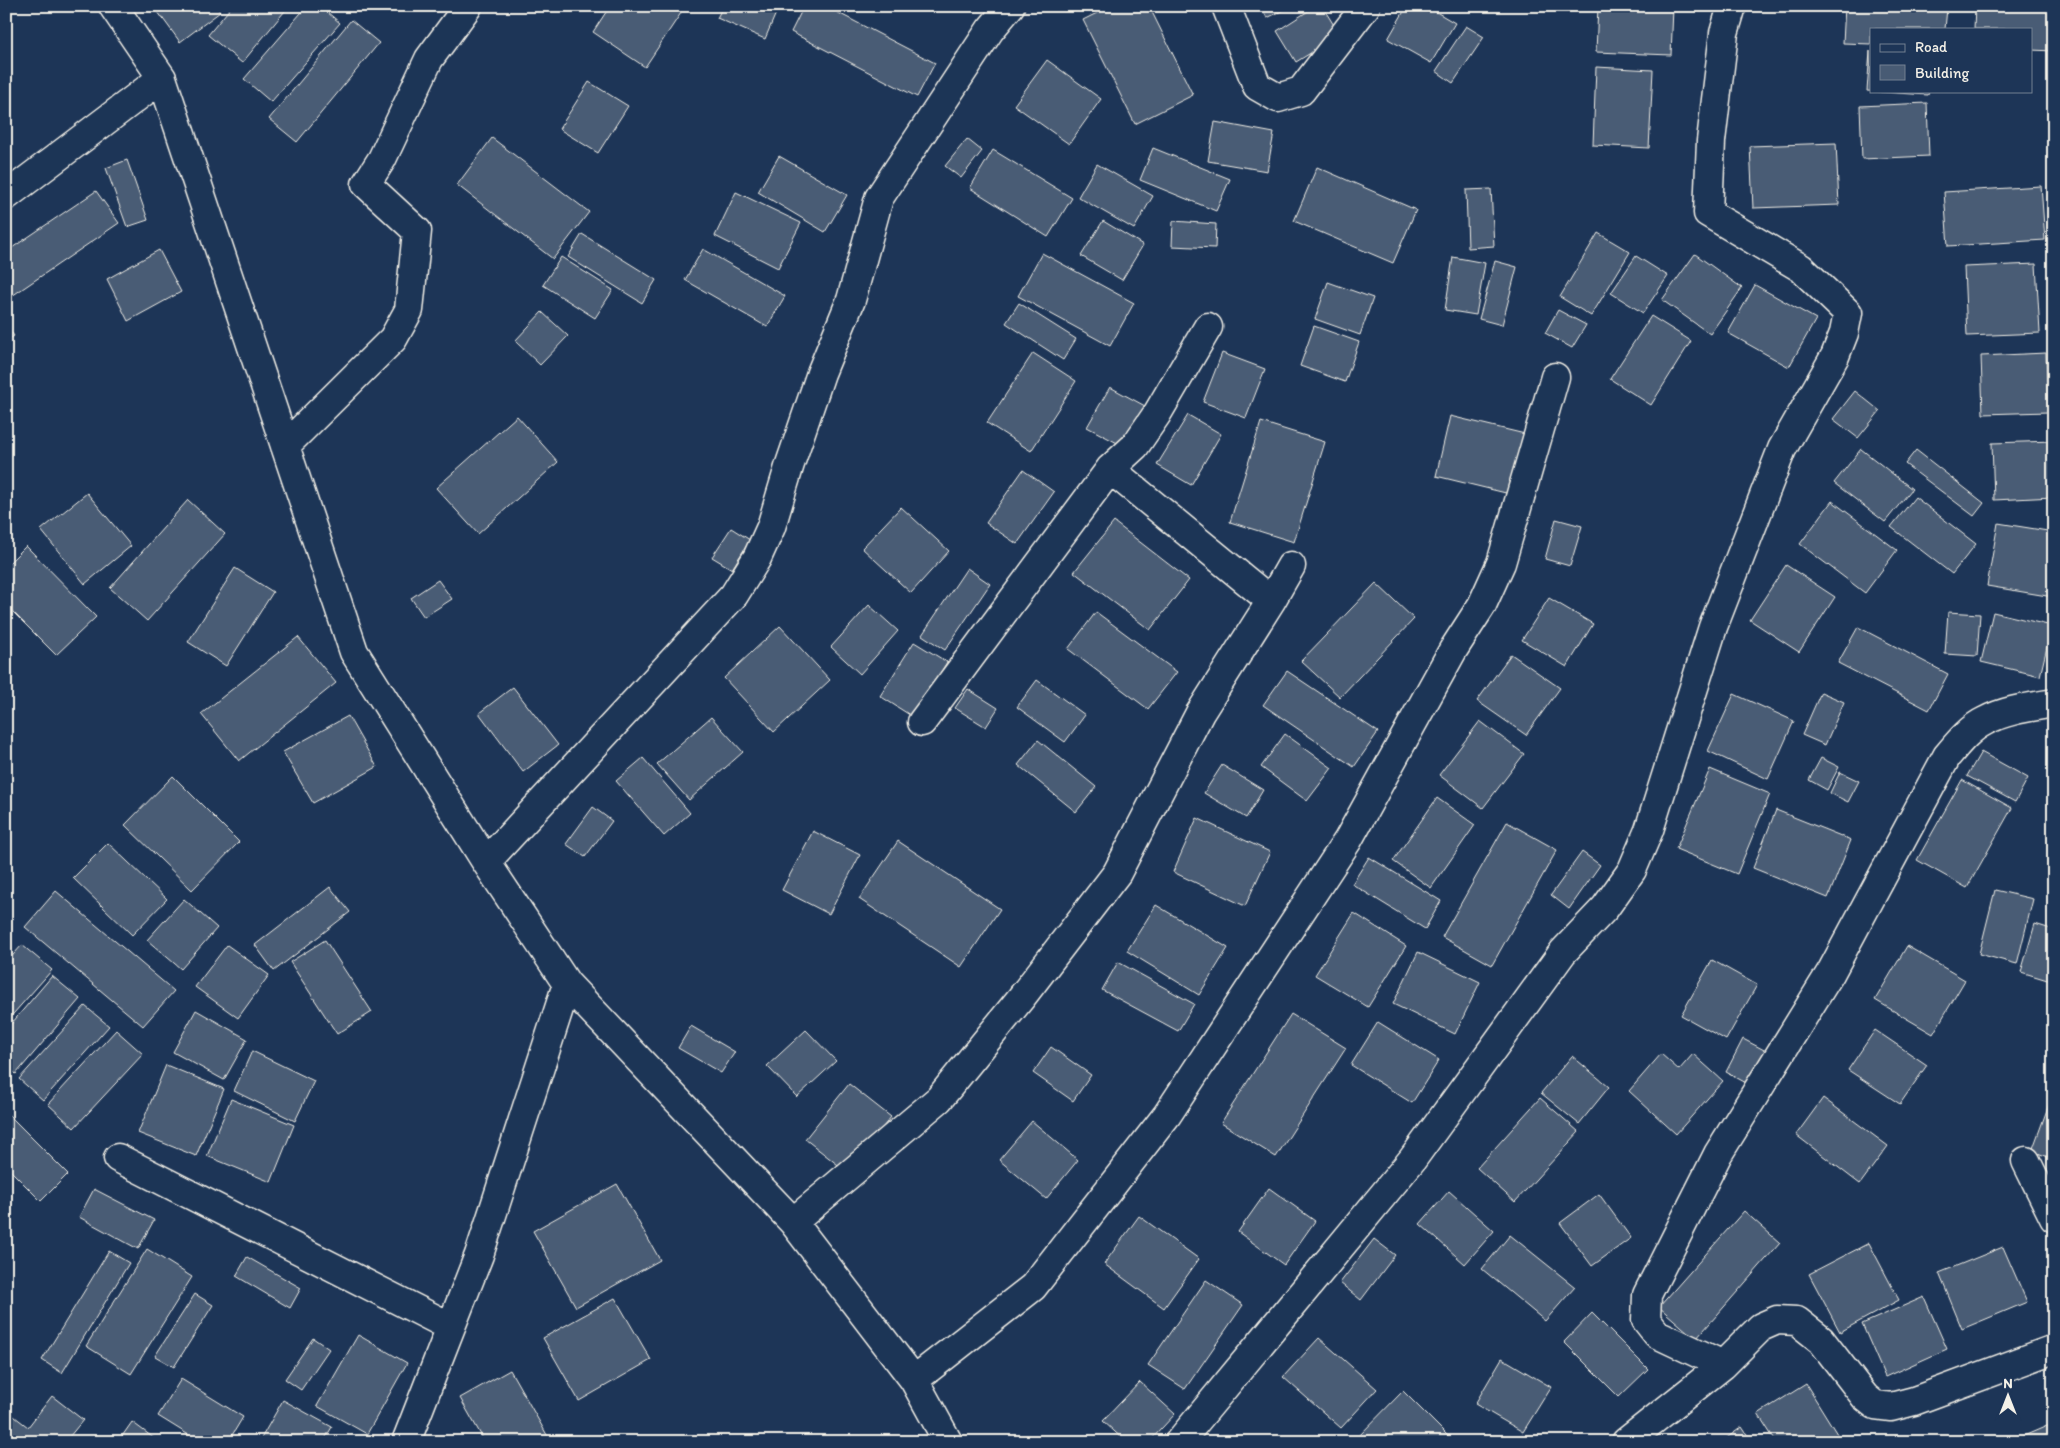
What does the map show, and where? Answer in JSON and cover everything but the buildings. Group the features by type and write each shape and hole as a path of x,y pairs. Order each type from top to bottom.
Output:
{"street":[{"path":"113,6 162,78 354,652 486,862 567,984 793,1222 914,1380 948,1442"},
{"path":"285,446 392,340 409,310 417,231 366,184 382,159 429,59 468,6"},
{"path":"486,862 727,602 756,558 772,527 790,464 821,373 851,300 879,198 990,30 1010,6"},
{"path":"1226,6 1257,86 1278,98 1301,91 1366,6"},
{"path":"1179,1442 1412,1160 1563,952 1605,908 1632,870 1649,830 1713,627 1782,449 1835,356 1844,333 1848,313 1801,268 1708,213 1711,141 1724,33 1732,6"},
{"path":"6,196 162,78"},
{"path":"922,722 1110,469 1135,446 1157,414 1208,327"},
{"path":"914,1380 1033,1287 1167,1115 1348,840 1454,650 1482,605 1501,563 1555,377"},
{"path":"1110,469 1272,601"},
{"path":"793,1222 939,1099 1117,873 1200,713 1272,601 1291,566"},
{"path":"1723,1365 1657,1334 1646,1320 1647,1295 1718,1154 1831,972 1947,756 1967,734 1984,721 2006,713 2054,703"},
{"path":"406,1442 479,1255 567,984"},
{"path":"118,1158 451,1327"},
{"path":"2026,1161 2054,1218"},
{"path":"1626,1442 1723,1365 1761,1327 1777,1320 1797,1321 1822,1340 1864,1397 1875,1405 1891,1407 1914,1401 2054,1348"}]}
